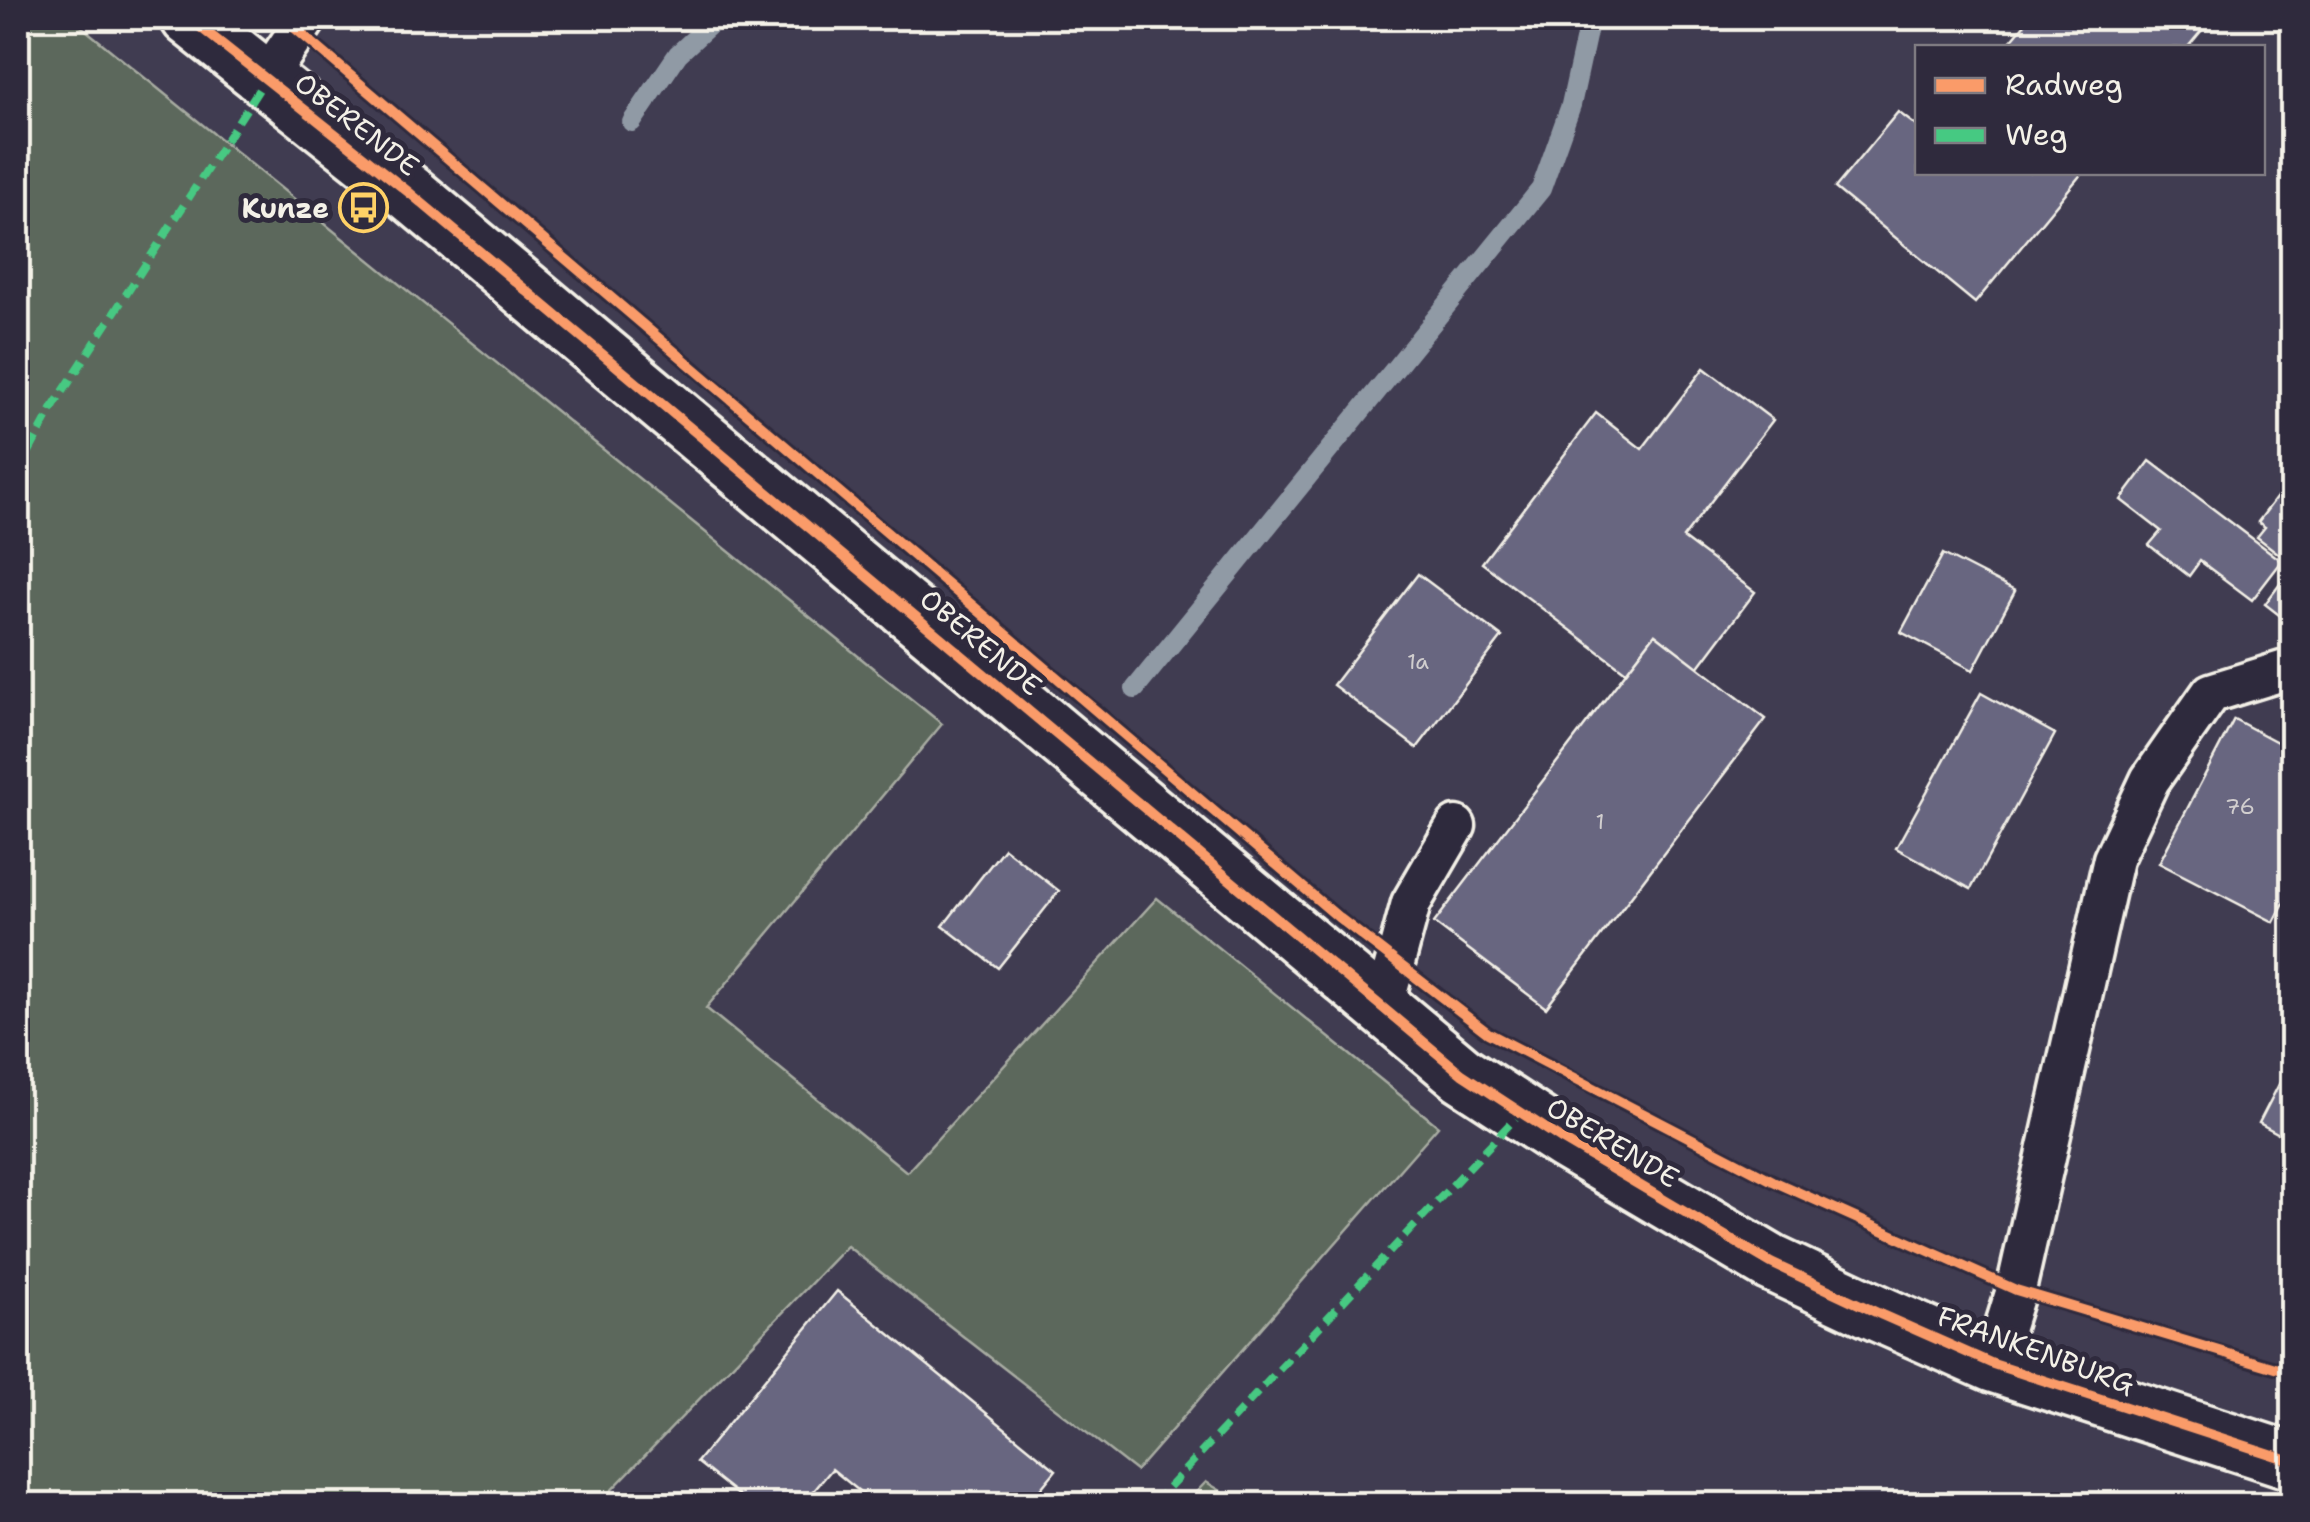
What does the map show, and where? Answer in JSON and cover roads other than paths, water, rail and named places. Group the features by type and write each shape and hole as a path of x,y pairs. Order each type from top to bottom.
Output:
{"street":[{"name":"OBERENDE","path":"189,18 441,220 1462,1074 1563,1140 1771,1262"},
{"name":"FRANKENBURG","path":"1771,1262 1992,1364 2292,1462"}],"lane":[{"path":"265,80 307,18"},
{"path":"1992,1364 2016,1290 2113,860 2150,780 2211,693 2292,668"},
{"path":"1383,1008 1410,903 1456,826"}],"waterway":[{"path":"632,122 678,54 717,18"},
{"path":"1135,689 1541,189 1571,105 1590,18"}],"place":[{"name":"Kunze","path":"364,208"}]}
